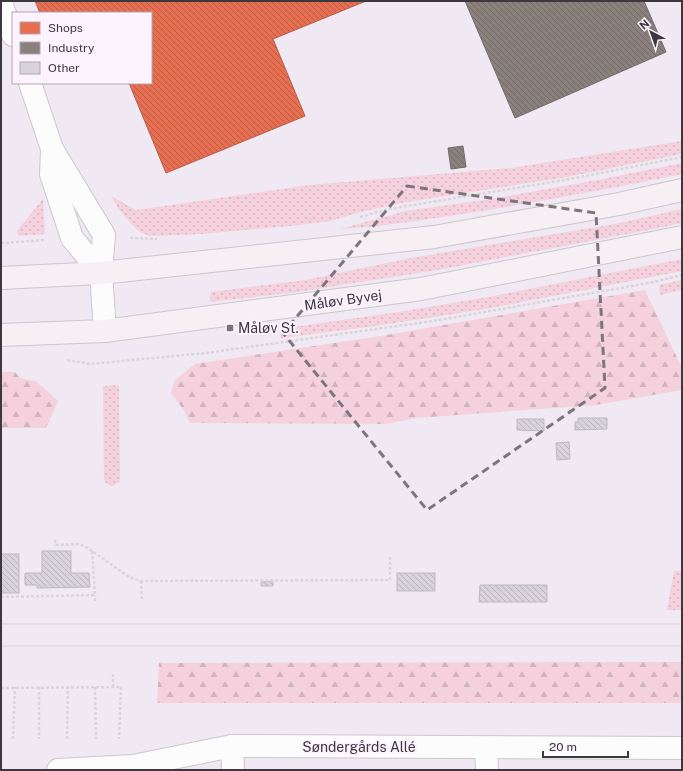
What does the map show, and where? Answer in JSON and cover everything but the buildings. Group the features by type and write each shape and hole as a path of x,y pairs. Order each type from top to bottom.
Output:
{"main road":[{"path":"1,278 101,273 434,237 619,204 682,190"},
{"name":"Måløv Byvej","path":"1,335 105,331 421,289 682,237"}],"street":[{"path":"1,3 12,32"},
{"path":"30,84 52,149 104,235 101,273 105,331"},
{"path":"52,149 51,174 72,238 101,273"},
{"path":"232,746 233,770"},
{"name":"Søndergårds Allé","path":"58,770 133,766 232,746 682,748"},
{"path":"486,748 486,770"}],"path":[{"path":"354,219 389,209 570,179 682,157"},
{"path":"104,235 162,239"},
{"path":"1,243 72,238"},
{"path":"63,359 90,364 206,353 433,321 649,283 682,275"},
{"path":"55,540 56,545 79,544 92,551 129,577 140,581 390,580 390,555"},
{"path":"92,551 95,601"},
{"path":"140,581 142,601"},
{"path":"1,597 95,594"},
{"path":"112,674 113,687"},
{"path":"1,688 121,686 119,739"},
{"path":"13,739 15,687"},
{"path":"39,687 39,739"},
{"path":"67,739 68,687"},
{"path":"95,687 96,739"}],"highlighted area":[{"path":"407,186 596,213 605,388 427,510 283,333"}],"green space":[{"path":"682,141 682,154 567,177 401,203 330,221 300,225 202,234 149,236 137,230 121,212 111,196 136,210 310,185 511,168"},
{"path":"682,163 682,174 622,186 443,217 379,226 340,229 406,211 491,199"},
{"path":"43,199 45,234 19,236 17,231"},
{"path":"682,209 682,223 648,230 437,270 297,292 210,302 211,292 306,280 411,258 615,224"},
{"path":"682,259 682,271 486,309 375,326 281,338 280,329 405,311 494,296"},
{"path":"682,280 682,290 660,295 659,285"},
{"path":"645,290 682,368 682,390 596,405 416,418 385,424 190,423 185,412 171,393 175,380 195,364 381,336"},
{"path":"1,372 15,372 20,378 36,381 58,401 46,428 1,428"},
{"path":"119,385 120,482 112,486 106,483 104,478 103,386"},
{"path":"674,571 682,571 682,610 667,610"},
{"path":"682,662 682,703 157,703 159,663"}],"tram line":[{"path":"1,624 682,624"},
{"path":"1,646 682,646"}],"place":[{"name":"Måløv St.","path":"230,328"}]}
